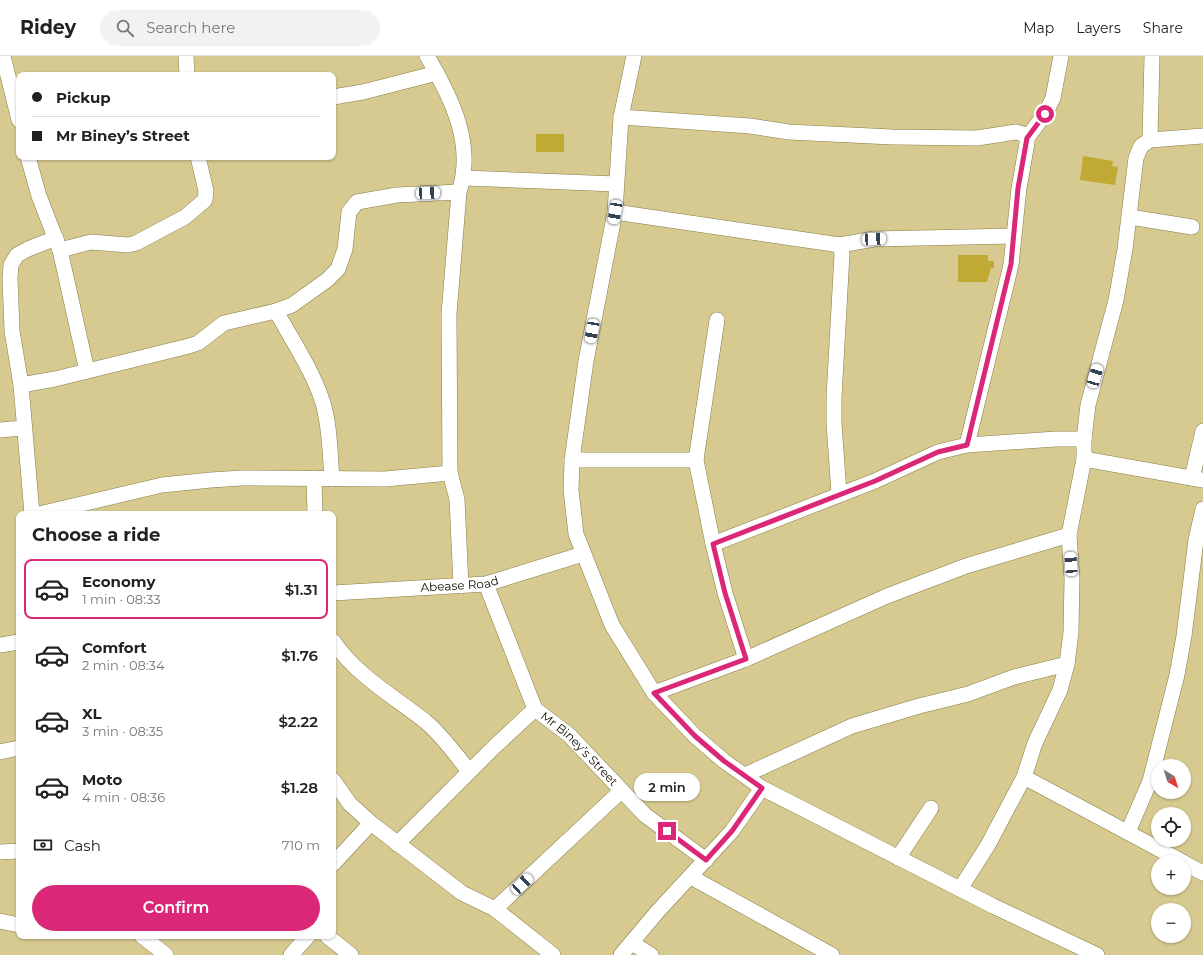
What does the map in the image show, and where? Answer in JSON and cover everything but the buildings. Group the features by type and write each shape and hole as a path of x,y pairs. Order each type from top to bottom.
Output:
{"street":[{"path":"3,56 5,84 16,112"},
{"path":"186,56 187,72"},
{"path":"427,56 437,73 462,130 465,158 464,178 459,192 449,314 450,473 457,499 461,586"},
{"path":"634,56 621,117 615,212 586,361 572,460 573,509 576,534 612,625 654,693 695,736 724,761 762,788 898,858 1097,955"},
{"path":"967,445 1011,264 1018,188 1027,138 1045,114 1053,98 1061,56"},
{"path":"1150,140 1152,56"},
{"path":"336,96 363,92 437,73"},
{"path":"621,117 736,125 789,132 892,137 977,138 1016,132 1023,134 1027,138"},
{"path":"960,888 988,844 1024,776 1035,742 1060,690 1067,664 1071,632 1072,579 1068,535 1084,459 1084,439 1088,405 1116,300 1130,217 1136,158 1141,146 1150,140 1203,136"},
{"path":"29,160 39,196 58,244 87,371"},
{"path":"32,511 20,385 12,331 11,265 17,256 28,249 58,244 91,242 128,245 136,243 185,217 205,200 206,191 199,160"},
{"path":"464,178 616,184"},
{"path":"20,385 87,371 189,346 198,343 224,323 276,311 292,305 327,280 338,269 345,249 349,212 357,202 397,196 459,192"},
{"path":"615,212 840,244 874,239 1013,236"},
{"path":"1130,217 1192,228"},
{"path":"839,494 834,417 842,254 840,244"},
{"path":"276,311 304,362 323,403 330,451 332,479"},
{"path":"717,320 696,460 713,544 725,593 746,659"},
{"path":"0,430 23,428"},
{"path":"1084,459 1197,479 1203,431"},
{"path":"713,544 875,481 938,452 967,445 1056,439 1084,439"},
{"path":"572,460 696,460"},
{"path":"52,511 162,485 242,478 408,478 450,473"},
{"path":"314,478 315,511"},
{"path":"1128,832 1148,787 1196,601 1192,569 1203,509"},
{"path":"654,693 746,659 909,588 966,566 1068,535"},
{"name":"Abease Road","path":"336,593 486,584 583,554"},
{"name":"Mr Biney’s Street","path":"486,584 535,709 569,735 645,816 706,860"},
{"path":"0,645 16,642"},
{"path":"336,645 353,665 434,730 469,771"},
{"path":"745,775 852,726 919,706 968,694 1014,677 1067,664"},
{"path":"397,844 469,771 535,709"},
{"path":"0,752 16,749"},
{"path":"1024,776 1170,855"},
{"path":"336,784 350,804 371,824 462,893 495,909 553,955"},
{"path":"621,955 658,911 732,831 762,788"},
{"path":"495,909 621,791"},
{"path":"898,858 931,808"},
{"path":"336,861 371,824"},
{"path":"0,852 16,851"},
{"path":"1191,866 1203,873"},
{"path":"691,877 832,955"},
{"path":"0,921 16,924"},
{"path":"146,939 166,955"},
{"path":"292,955 305,939"},
{"path":"331,939 351,955"},
{"path":"632,943 652,955"}],"route":[{"path":"667,831 706,860 732,831 762,788 724,761 695,736 654,693 746,659 725,593 713,544 875,481 938,452 967,445 1011,264 1018,188 1027,138 1045,114"}]}
